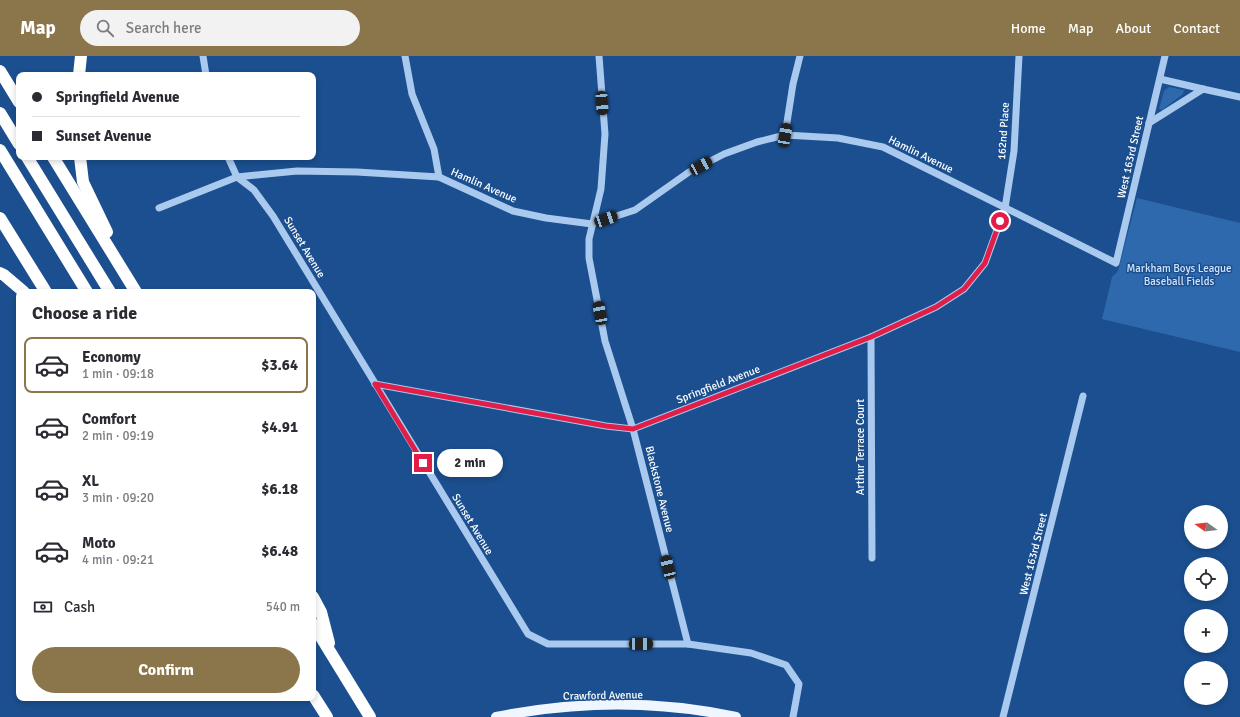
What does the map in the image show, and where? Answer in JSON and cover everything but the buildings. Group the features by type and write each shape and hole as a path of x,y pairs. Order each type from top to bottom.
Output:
{"highway":[{"path":"79,72 81,56"},
{"path":"0,71 16,97"},
{"path":"0,113 16,139"},
{"path":"0,150 85,289"},
{"path":"29,160 108,289"},
{"path":"55,160 134,289"},
{"path":"80,160 83,182 135,289"},
{"path":"0,218 44,289"},
{"path":"0,273 20,289"},
{"path":"316,603 321,612 333,658"},
{"path":"316,629 370,717"},
{"path":"316,700 327,717"},
{"path":"312,701 327,717"}],"main road":[{"name":"Crawford Avenue","path":"496,717 519,712 581,705 629,704 707,711 736,717"}],"street":[{"path":"203,56 206,72"},
{"path":"405,56 412,94 434,149 439,177"},
{"name":"Blackstone Avenue","path":"599,56 605,134 601,189 589,239 589,258 605,341 633,429 688,644"},
{"path":"785,135 793,84 800,56"},
{"name":"162nd Place","path":"1005,208 1014,151 1019,56"},
{"name":"West 163rd Street","path":"1116,263 1165,56"},
{"path":"1160,78 1240,97"},
{"path":"1149,123 1203,88"},
{"name":"Hamlin Avenue","path":"159,208 237,177 297,171 357,172 439,177 513,211 546,218 592,224 635,210 689,172 724,154 757,142 785,135 838,138 883,147 1116,263"},
{"name":"Sunset Avenue","path":"229,160 237,177 254,190 273,216 528,634 548,644 688,644 751,653 786,665 800,684 793,717"},
{"name":"Springfield Avenue","path":"375,384 606,426 633,429 871,337 936,307 964,289 985,263 1005,208"},
{"name":"Arthur Terrace Court","path":"871,337 872,558"},
{"name":"West 163rd Street","path":"1004,717 1083,396"}],"green space":[{"path":"1169,87 1184,90 1183,94 1162,110 1159,109 1164,91"},
{"name":"Markham Boys League Baseball Fields","path":"1137,198 1240,223 1240,352 1102,319 1112,277 1118,271"}],"route":[{"path":"423,463 375,384 606,426 633,429 871,337 936,307 964,289 985,263 1000,221"}]}
